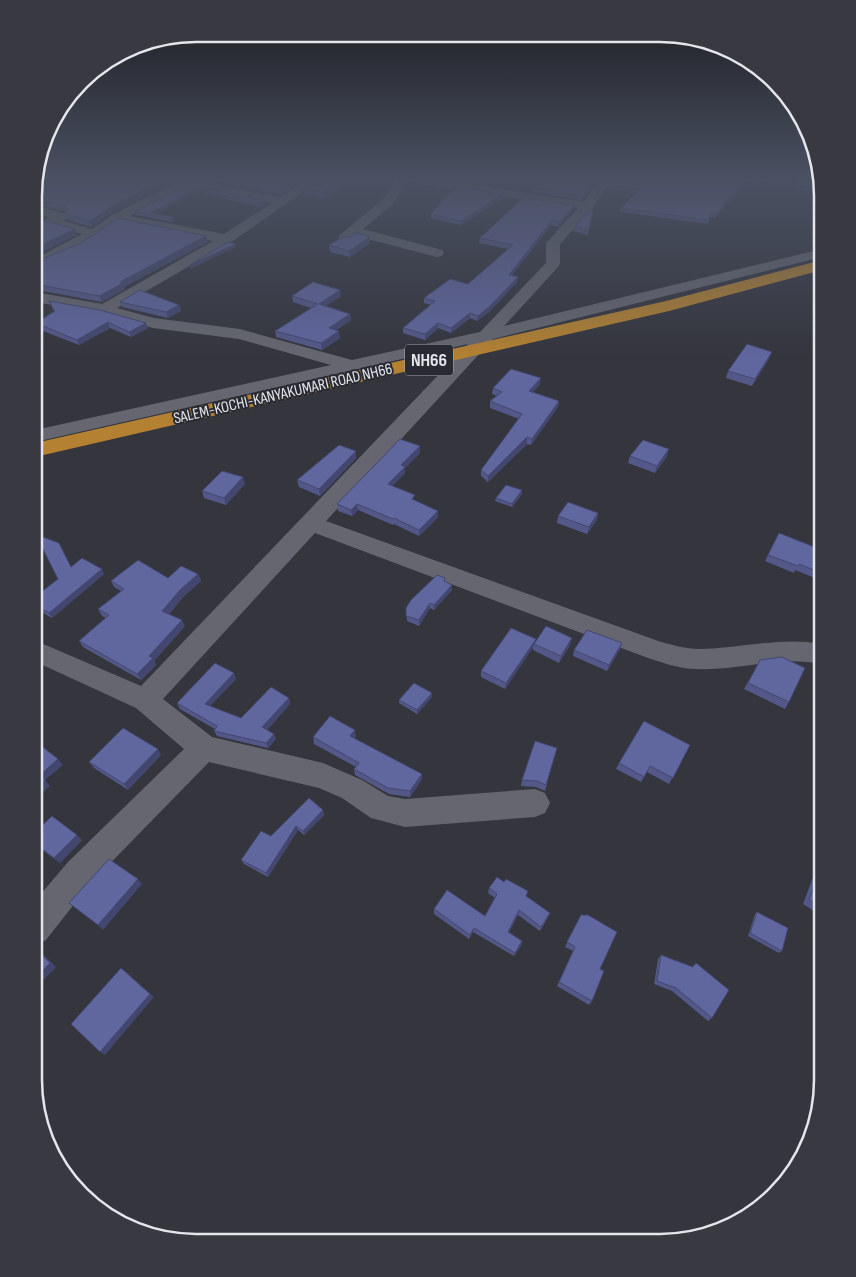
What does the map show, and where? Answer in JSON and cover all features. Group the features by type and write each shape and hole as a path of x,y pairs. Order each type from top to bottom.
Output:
{"highway":[{"name":"SALEM-KOCHI-KANYAKUMARI ROAD NH66","path":"43,448 377,372 480,343 669,306 814,267"}],"street":[{"path":"43,260 84,239"},
{"path":"104,308 226,239"},
{"path":"367,239 437,253"},
{"path":"145,700 553,264 553,243 557,239"},
{"path":"43,434 353,365 480,343 814,256"},
{"path":"43,301 104,308 153,323 240,334 377,372"},
{"path":"310,523 657,651 701,659 786,650 813,651"},
{"path":"43,654 145,700 204,748 323,776 352,789 382,808 394,812 535,803"},
{"path":"43,917 79,873 204,748"}],"building":[{"path":"43,239 55,239 43,244"},
{"path":"88,239 201,239 120,282 123,283 99,296 43,286 43,259"},
{"path":"340,239 368,239 349,251 329,245"},
{"path":"483,239 537,239 509,275 518,277 478,316 470,313 451,328 438,323 425,334 403,328 435,301 424,298 450,279 468,284 513,245"},
{"path":"228,242 236,244 190,265"},
{"path":"313,282 340,290 319,304 350,314 329,328 339,331 321,343 275,331 318,304 292,296"},
{"path":"140,290 179,305 166,312 120,302"},
{"path":"49,301 100,310 146,323 129,332 108,322 77,340 43,326 43,319 55,311"},
{"path":"747,344 772,352 755,379 728,371"},
{"path":"511,369 541,378 529,391 559,401 532,439 527,437 488,476 481,470 522,414 490,401 502,392 493,388"},
{"path":"400,439 420,446 401,465 405,467 388,484 415,495 412,499 438,511 419,530 357,504 351,510 337,504"},
{"path":"643,440 669,449 657,466 630,456"},
{"path":"339,445 356,451 319,489 297,480"},
{"path":"222,471 243,477 224,498 202,491"},
{"path":"506,485 522,490 512,504 496,498"},
{"path":"568,502 598,513 589,527 558,516"},
{"path":"779,533 814,547 814,570 799,564 798,566 768,555"},
{"path":"43,537 59,543 71,567 82,558 102,569 49,613 43,610 43,591 58,579 43,549"},
{"path":"138,560 168,578 181,566 198,574 180,590 162,611 182,620 149,656 153,658 137,674 79,641 109,615 98,609 124,589 111,581"},
{"path":"437,575 445,578 444,581 452,585 434,605 430,603 419,620 406,616 406,608 411,600"},
{"path":"546,626 572,638 561,656 534,644"},
{"path":"511,628 536,639 506,683 481,671"},
{"path":"587,630 622,643 609,665 574,650"},
{"path":"782,657 805,668 789,702 748,683 760,660"},
{"path":"215,663 234,673 205,704 241,718 271,687 289,698 262,727 274,734 266,743 214,731 217,726 177,703"},
{"path":"414,683 432,693 417,710 399,700"},
{"path":"330,716 355,730 350,736 422,774 410,791 388,788 354,769 359,763 313,737"},
{"path":"644,721 690,745 673,778 650,766 644,777 619,763"},
{"path":"123,728 158,749 124,784 89,762"},
{"path":"535,741 557,748 546,785 537,781 522,780"},
{"path":"43,747 58,759 43,772"},
{"path":"309,798 323,810 303,831 296,826 266,873 241,860 261,831 271,836"},
{"path":"52,816 77,835 54,858 43,850 43,824"},
{"path":"109,859 138,879 98,925 69,903"},
{"path":"497,877 504,882 506,879 528,891 526,896 550,913 541,927 519,910 508,932 522,941 515,953 474,928 470,935 434,909 447,890 485,916 497,894 489,888"},
{"path":"813,888 813,902 809,900"},
{"path":"757,912 788,928 782,951 750,933"},
{"path":"581,915 588,915 617,932 600,969 604,971 592,1001 559,982 575,947 567,942"},
{"path":"661,955 693,967 696,963 729,990 712,1018 676,988 657,981"},
{"path":"43,956 50,963 43,970"},
{"path":"121,968 150,994 100,1052 71,1024"}]}
